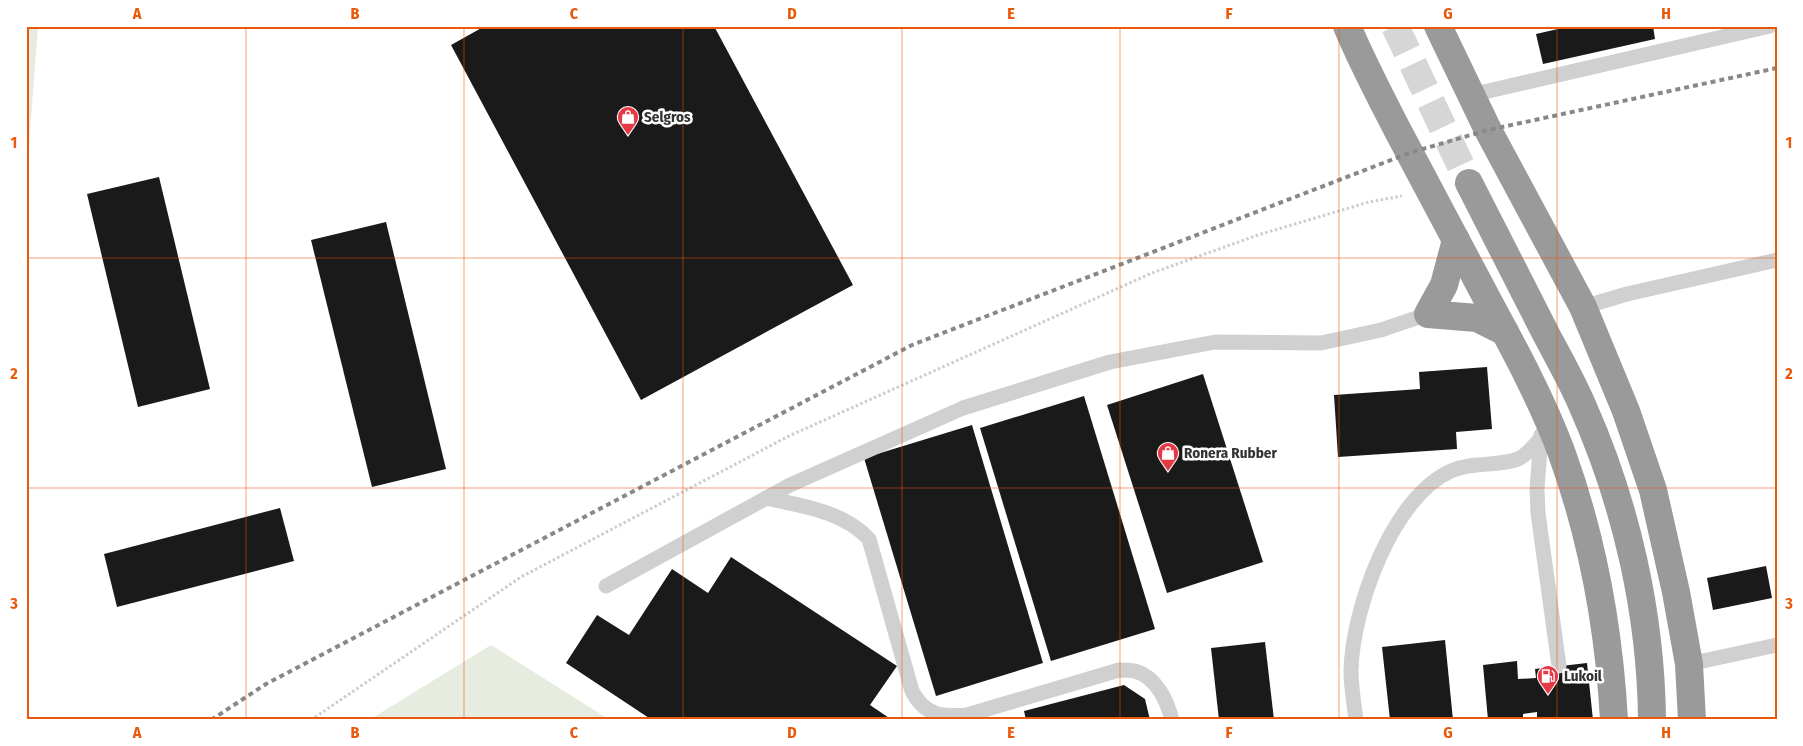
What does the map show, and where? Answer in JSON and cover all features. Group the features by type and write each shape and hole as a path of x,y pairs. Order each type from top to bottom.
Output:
{"highway":[{"path":"1347,26 1360,57 1530,379 1560,450 1579,508 1598,589 1612,681 1614,720"},
{"path":"1438,26 1488,130 1583,307 1626,411 1653,490 1676,592 1689,664 1692,720"},
{"path":"1469,184 1583,406 1607,468 1626,529 1640,592 1649,657 1652,720"},
{"path":"1456,240 1444,285 1428,314 1477,318 1505,332"}],"lane":[{"path":"1471,95 1770,26"},
{"path":"1583,307 1627,294 1777,260"},
{"path":"606,586 790,485 963,408 1110,362 1215,342 1321,343 1381,330 1428,314"},
{"path":"1544,411 1537,489 1538,513 1560,666"},
{"path":"1356,720 1351,671 1355,633 1367,590 1380,557 1396,526 1427,487 1449,472 1468,465 1518,459 1528,453 1540,439"},
{"path":"766,498 809,508 842,519 859,528 869,538 912,691 918,702 934,713 945,716 967,715 1119,670 1135,671 1150,679 1161,693 1172,720"},
{"path":"1689,664 1777,645"}],"path":[{"path":"310,720 520,577 789,436 1152,273 1258,235 1369,202 1430,192"}],"shaded area":[{"path":"26,26 38,26 26,185"},
{"path":"491,645 610,720 369,720"}],"building":[{"path":"485,26 714,26 853,285 641,400 451,45"},
{"path":"1571,26 1653,26 1655,39 1543,64 1536,34"},
{"path":"159,177 210,389 138,407 87,194"},
{"path":"386,222 446,469 372,487 311,240"},
{"path":"1487,367 1492,429 1456,432 1457,449 1338,457 1334,395 1420,389 1419,372"},
{"path":"1203,374 1263,562 1167,593 1107,405"},
{"path":"1084,396 1155,629 1051,661 980,428"},
{"path":"972,425 1043,663 936,696 864,458"},
{"path":"280,508 294,561 117,607 104,554"},
{"path":"731,557 897,666 870,705 892,720 652,720 566,663 597,615 629,635 672,569 708,593"},
{"path":"1766,566 1772,598 1713,610 1707,578"},
{"path":"1445,640 1453,720 1390,720 1382,647"},
{"path":"1265,642 1274,720 1219,720 1211,648"},
{"path":"1517,661 1518,679 1536,678 1535,669 1587,663 1593,720 1537,720 1537,712 1523,714 1523,720 1488,720 1483,665"},
{"path":"1124,685 1145,699 1150,720 1026,720 1024,711"}],"tunnel":[{"path":"1395,26 1469,183"}],"railway":[{"path":"211,720 266,684 912,345 1409,153 1488,130 1777,68"}],"place":[{"name":"Selgros","path":"628,136"},
{"name":"Ronera Rubber","path":"1168,472"},
{"name":"Lukoil","path":"1548,695"}]}
